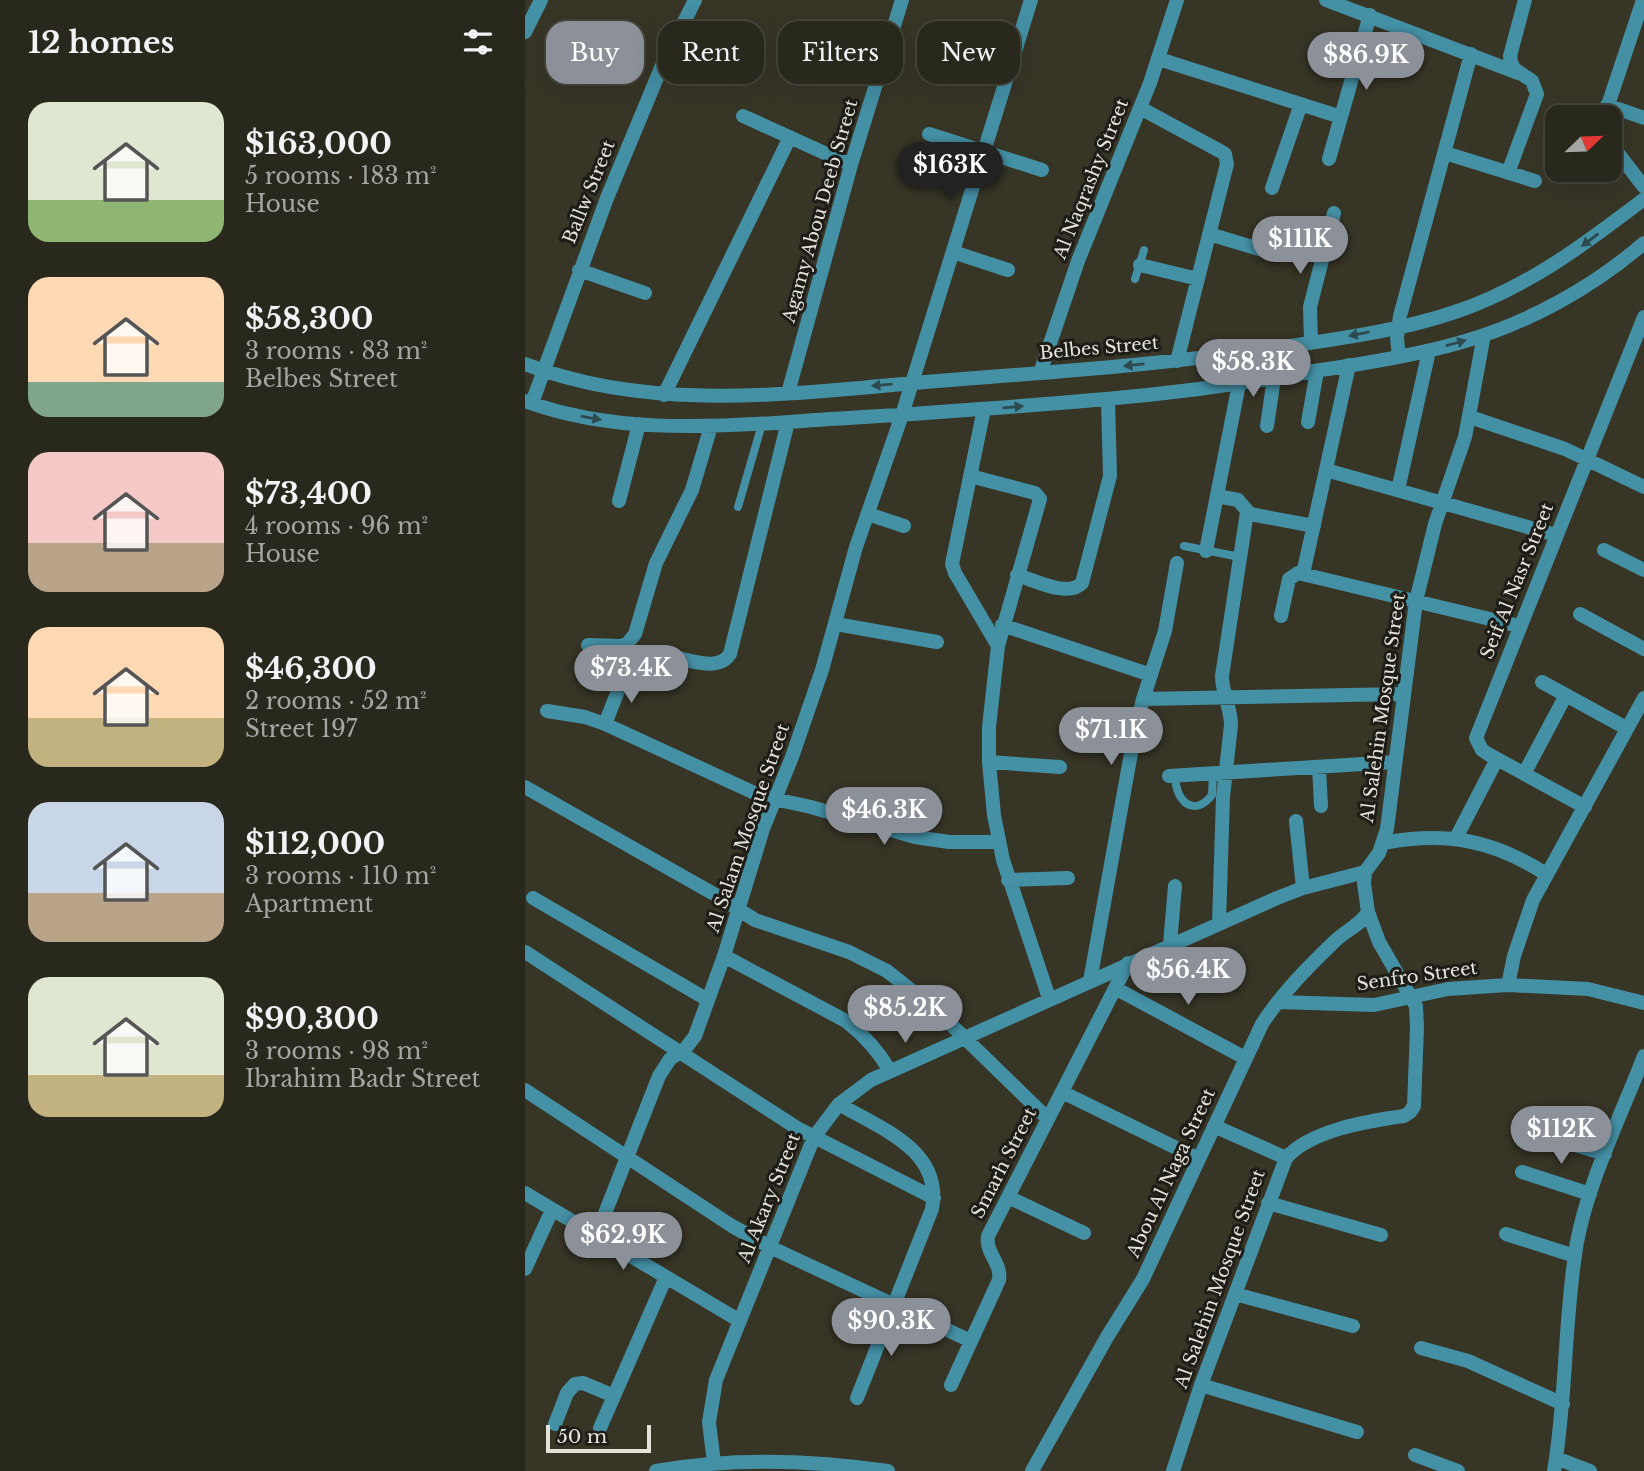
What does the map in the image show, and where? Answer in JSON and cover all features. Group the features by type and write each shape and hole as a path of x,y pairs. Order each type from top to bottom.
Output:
{"street":[{"path":"527,24 541,0"},
{"name":"Ballw Street","path":"528,402 543,371 579,270 661,68 695,0"},
{"name":"Agamy Abou Deeb Street","path":"896,21 902,0"},
{"name":"Al Salam Mosque Street","path":"596,1236 659,1076 664,1067 685,1049 695,1036 740,911 759,844 797,744 836,624 852,561 902,415 1031,0"},
{"name":"Al Naqrashy Street","path":"1040,373 1078,261 1159,59 1177,0"},
{"path":"1326,0 1471,54 1532,80 1537,94 1508,173"},
{"path":"1518,73 1513,68 1510,56 1525,0"},
{"path":"1608,105 1643,0"},
{"path":"1329,159 1370,15"},
{"path":"1399,357 1398,327 1471,54"},
{"path":"1159,59 1341,117"},
{"name":"Agamy Abou Deeb Street","path":"788,393 851,165 877,84"},
{"path":"1272,188 1301,104"},
{"path":"1140,108 1220,150 1227,158 1177,361"},
{"path":"1622,114 1644,118"},
{"path":"743,116 851,165"},
{"path":"929,134 1042,170"},
{"path":"664,395 790,137"},
{"path":"1445,153 1535,181"},
{"path":"1622,159 1644,187"},
{"name":"Belbes Street","path":"525,364 603,387 664,395 707,396 788,393 1177,361 1311,343 1398,327 1457,311 1514,288 1584,245 1644,199"},
{"path":"1311,343 1310,307 1334,213"},
{"path":"1209,234 1269,252"},
{"path":"528,402 583,417 639,424 711,426 983,409 1108,399 1238,384 1399,357 1484,335 1535,314 1572,294 1644,243"},
{"path":"953,252 1008,270"},
{"path":"579,270 645,293"},
{"path":"1138,272 1198,279"},
{"name":"Seif Al Nasr Street","path":"1585,807 1482,750 1478,745 1477,731 1644,317"},
{"name":"Al Salehin Mosque Street","path":"1173,1471 1201,1385 1286,1158 1294,1149 1314,1139 1368,1122 1403,1116 1410,1112 1414,1102 1416,1006 1386,957 1369,912 1365,872 1383,843 1416,601 1428,549 1470,417 1484,335"},
{"path":"1398,490 1429,351"},
{"path":"1303,574 1349,365"},
{"path":"1308,422 1317,371"},
{"path":"1267,426 1275,378"},
{"path":"1206,551 1238,384"},
{"path":"1017,575 1067,590 1076,589 1082,583 1110,476 1108,399"},
{"path":"983,409 953,569 998,646"},
{"path":"1470,417 1587,458 1644,488"},
{"path":"677,658 713,664 723,662 730,654 788,422"},
{"path":"619,501 639,424"},
{"path":"588,645 621,646 627,644 635,634 656,563 688,502 711,426"},
{"path":"1326,470 1556,535"},
{"path":"970,476 1035,493 1040,502 1002,625 990,716 989,762 998,842 1008,880 1049,998"},
{"path":"1217,496 1238,500 1247,512 1314,526"},
{"path":"1219,923 1219,773 1230,749 1231,719 1222,676 1247,512"},
{"path":"867,514 904,526"},
{"path":"1604,550 1644,570"},
{"path":"1090,981 1133,742 1143,699 1167,624 1177,563"},
{"path":"1281,616 1289,579 1298,573 1519,626"},
{"path":"1580,614 1644,649"},
{"path":"836,624 937,642"},
{"path":"1002,625 1151,675"},
{"path":"605,724 625,673"},
{"path":"1542,682 1626,728"},
{"path":"1143,699 1403,694"},
{"path":"1524,774 1566,695"},
{"path":"1508,985 1522,928 1532,901 1644,698"},
{"path":"547,711 575,715 605,724 747,791 775,800 811,807 915,837 949,842 998,842"},
{"path":"1456,838 1497,759"},
{"path":"989,762 1060,767"},
{"path":"1172,776 1395,762"},
{"path":"1319,767 1321,806"},
{"path":"525,786 764,924 849,952 887,971 921,996 1048,1119"},
{"path":"1296,821 1303,888"},
{"path":"1383,843 1407,838 1456,838 1503,850 1546,874"},
{"name":"Al Akary Street","path":"714,1462 709,1422 712,1394 814,1138 839,1104 871,1080 1170,944 1303,888 1365,872"},
{"path":"1008,880 1068,878"},
{"path":"1170,944 1175,886"},
{"path":"533,898 708,1000"},
{"name":"Abou Al Naga Street","path":"1032,1471 1143,1279 1255,1035 1278,1002 1324,951 1369,912"},
{"path":"525,952 678,1053 814,1138 934,1198"},
{"path":"724,956 846,1021 871,1043 890,1072"},
{"name":"Smarh Street","path":"951,1385 999,1280 999,1268 987,1241 1128,963"},
{"name":"Senfro Street","path":"1278,1002 1364,1005 1448,989 1508,985 1588,989 1644,1003"},
{"path":"1115,988 1245,1058"},
{"path":"1590,1471 1555,1464 1563,1404 1575,1256 1590,1194 1605,1154 1639,1084 1644,1056"},
{"path":"525,1090 732,1226 770,1247 971,1341"},
{"path":"1062,1092 1199,1158"},
{"path":"839,1104 913,1149 931,1173 935,1188 932,1209 857,1398"},
{"path":"1213,1126 1286,1158"},
{"path":"1532,1132 1605,1154"},
{"path":"1522,1172 1590,1194"},
{"path":"525,1192 740,1321"},
{"path":"1008,1197 1084,1233"},
{"path":"1268,1203 1381,1235"},
{"path":"525,1269 552,1210"},
{"path":"1506,1234 1575,1256"},
{"path":"600,1428 666,1277"},
{"path":"1235,1294 1353,1326"},
{"path":"1422,1348 1468,1361 1563,1404"},
{"path":"555,1424 567,1393 575,1384 583,1383 614,1396"},
{"path":"1201,1385 1357,1432"},
{"path":"1415,1455 1458,1471"},
{"path":"656,1471 714,1462 766,1461 888,1471"}],"lane":[{"path":"1138,272 1144,250"},
{"path":"738,507 762,424"},
{"path":"1184,546 1240,557"},
{"path":"1172,776 1178,796 1195,805 1202,804 1212,795 1219,773"}]}
